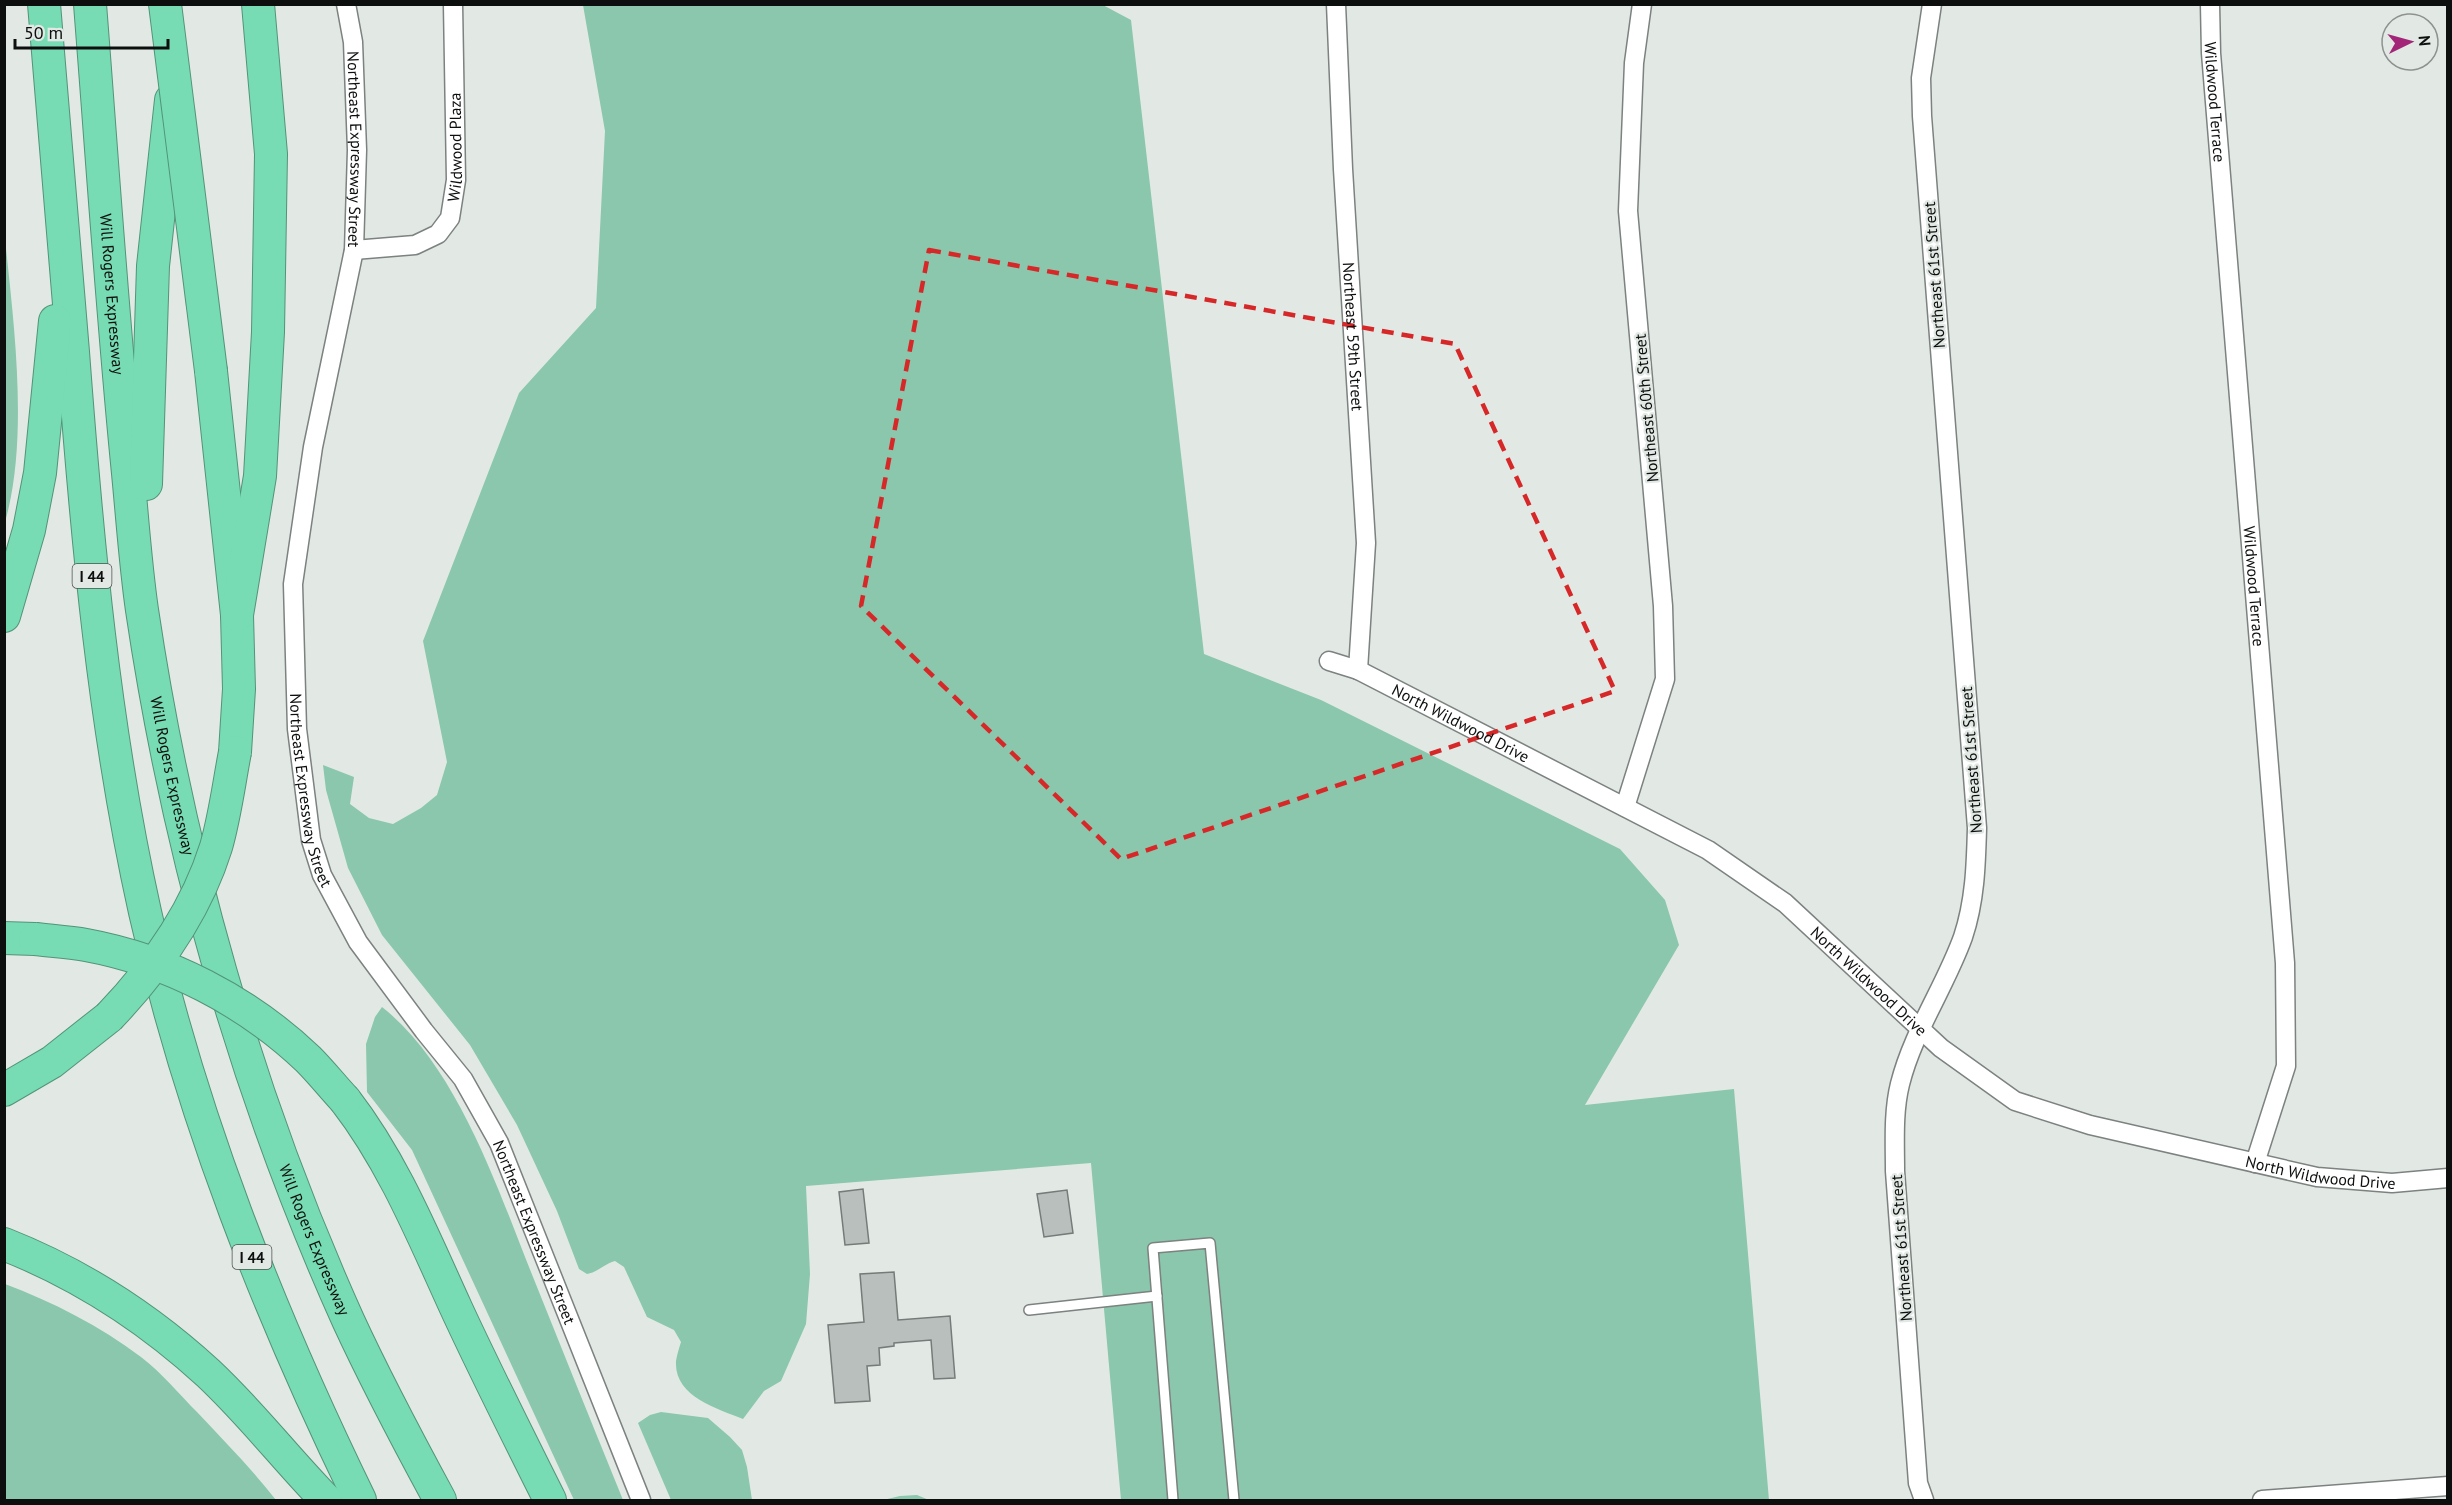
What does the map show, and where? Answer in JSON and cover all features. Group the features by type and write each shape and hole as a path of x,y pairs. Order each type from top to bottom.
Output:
{"highway":[{"name":"I 44","path":"44,4 95,609 116,759 145,911 168,1005 241,1228 291,1353 360,1500"},
{"name":"Will Rogers Expressway","path":"90,4 118,375 142,608 160,720 182,827 215,952 279,1148 348,1319 395,1416 440,1500"},
{"path":"4,1090 52,1062 109,1017 142,981 165,950 201,886 216,848 235,752 238,689 237,615 211,370 165,4"},
{"path":"142,608 153,266 181,4"},
{"path":"237,615 260,476 268,332 271,154 258,4"},
{"path":"4,616 29,530 40,473 64,237"},
{"path":"4,938 86,945 167,968 245,1009 308,1059 366,1127 406,1200 466,1330 550,1500"},
{"path":"4,1244 32,1255 104,1293 177,1346 242,1407 326,1500"}],"street":[{"name":"Northeast Expressway Street","path":"346,4 353,42 357,150 354,250 313,447 292,584 297,729 311,840 322,875 358,942 424,1031 464,1079 499,1143 641,1500"},
{"name":"Wildwood Plaza","path":"354,250 415,245 438,234 450,219 456,180 453,4"},
{"name":"Northeast 59th Street","path":"1336,4 1343,169 1366,543 1358,669"},
{"name":"Northeast 60th Street","path":"1625,807 1665,679 1662,594 1628,211 1634,63 1642,4"},
{"name":"Northeast 61st Street","path":"1924,1500 1918,1484 1895,1143 1900,1085 1921,1028 1963,936 1976,883 1977,828 1922,116 1921,78 1932,4"},
{"name":"Wildwood Terrace","path":"2210,4 2212,76 2284,963 2286,1065 2255,1163"},
{"name":"North Wildwood Drive","path":"1329,661 1358,669 1708,850 1785,903 1941,1048 2014,1101 2090,1125 2318,1177 2392,1183 2448,1178"},
{"path":"2262,1500 2448,1486"}],"lane":[{"path":"1173,1500 1153,1248 1210,1243 1234,1500"},
{"path":"1029,1310 1157,1296"}],"highlighted area":[{"path":"929,250 1455,344 1615,691 1121,859 861,606"}],"green space":[{"path":"1101,4 1131,20 1204,654 1321,700 1620,849 1665,900 1679,945 1585,1105 1734,1089 1769,1500 1121,1500 1091,1163 806,1186 810,1274 806,1324 781,1381 764,1391 743,1419 710,1405 689,1392 682,1384 677,1373 676,1361 681,1342 674,1330 647,1317 624,1267 615,1261 587,1274 579,1269 557,1211 517,1125 470,1045 382,935 348,868 326,790 323,765 354,777 350,804 369,818 393,824 421,808 437,795 447,762 423,641 519,393 596,308 605,131 583,5"},
{"path":"5,239 15,344 18,419 12,490 5,522"},
{"path":"382,1007 409,1032 433,1062 473,1132 623,1500 574,1500 412,1150 367,1092 366,1044 375,1017"},
{"path":"5,1284 76,1316 109,1335 149,1363 248,1466 276,1500 5,1500"},
{"path":"661,1412 708,1418 730,1437 742,1450 752,1500 671,1500 638,1423 650,1415"},
{"path":"917,1495 929,1500 883,1500 900,1496"}],"building":[{"path":"863,1189 869,1243 845,1245 839,1192"},
{"path":"1067,1190 1073,1233 1044,1237 1037,1194"},
{"path":"894,1272 898,1320 950,1316 955,1378 934,1379 931,1340 894,1343 894,1346 879,1348 880,1365 867,1366 870,1401 835,1403 828,1325 864,1322 860,1274"}]}
